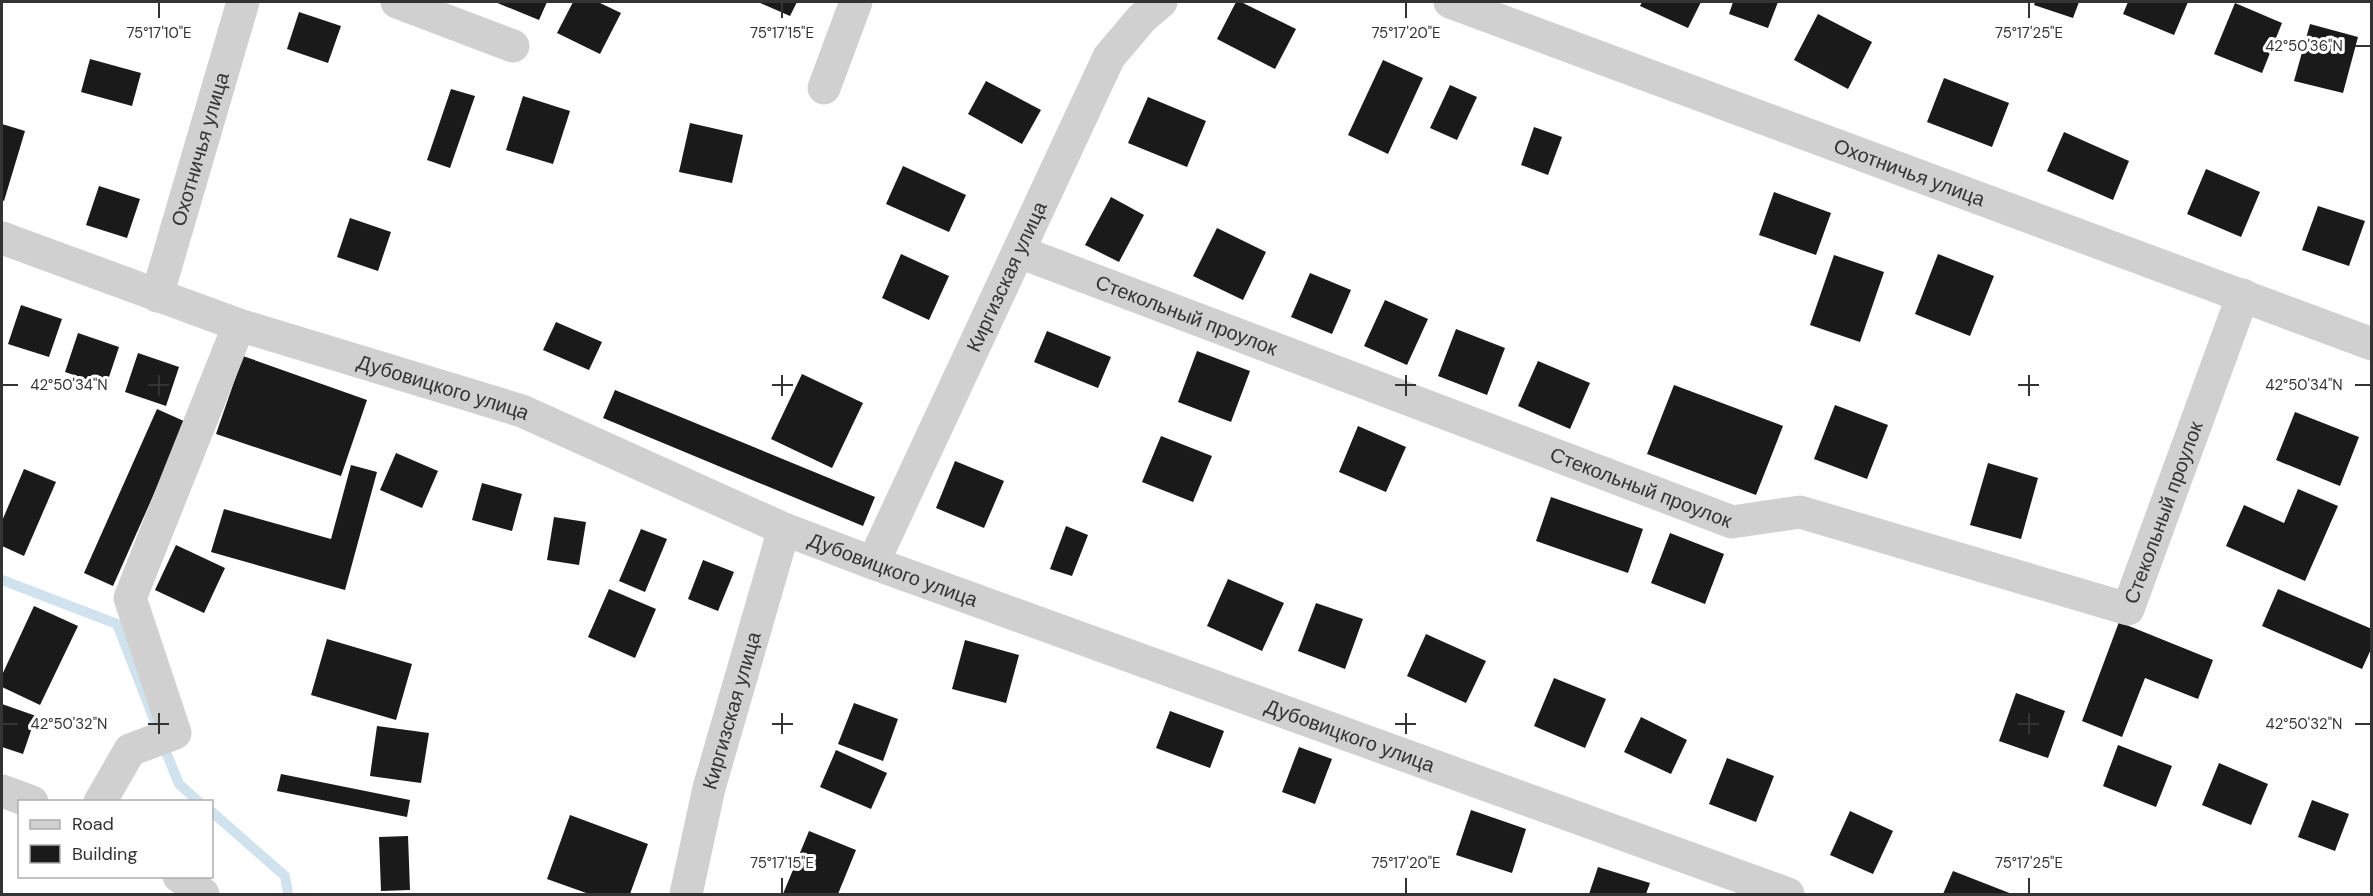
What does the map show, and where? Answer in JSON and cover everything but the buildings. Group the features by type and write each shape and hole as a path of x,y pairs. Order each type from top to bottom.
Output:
{"street":[{"name":"Охотничья улица","path":"157,296 243,2"},
{"path":"397,2 513,46"},
{"path":"824,88 856,2"},
{"name":"Киргизская улица","path":"873,563 1109,57 1142,18 1161,2"},
{"name":"Охотничья улица","path":"1450,2 2372,344"},
{"name":"Дубовицкого улица","path":"2,238 239,325 522,411 784,529 873,563 1788,894"},
{"name":"Стекольный проулок","path":"1020,252 1732,522 1800,512 2128,609 2243,295"},
{"path":"101,800 130,750 175,733 130,598 239,325"},
{"name":"Киргизская улица","path":"686,894 709,788 784,529"},
{"path":"2,791 29,800"},
{"path":"182,878 203,894"}],"waterway":[{"path":"2,580 117,624 155,722"},
{"path":"162,742 179,784 197,800"},
{"path":"213,813 285,876 288,894"}]}
